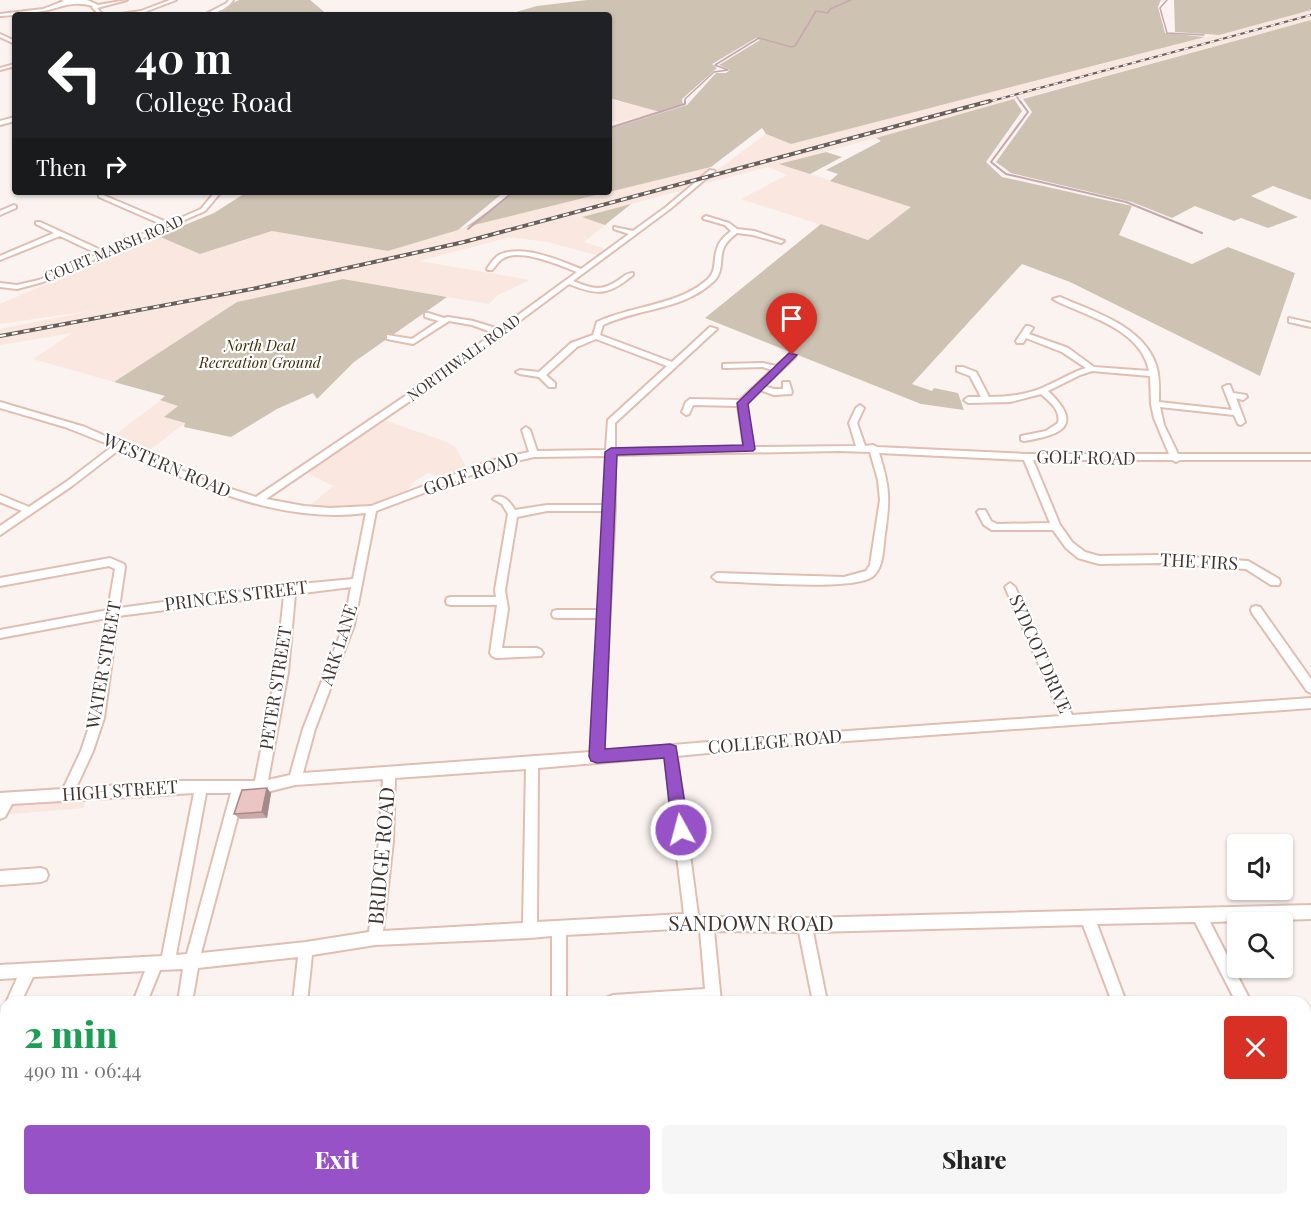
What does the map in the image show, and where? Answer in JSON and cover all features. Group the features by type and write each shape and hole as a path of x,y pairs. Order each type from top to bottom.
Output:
{"street":[{"path":"59,0 86,1 97,6 125,0"},
{"path":"138,12 174,0"},
{"path":"212,12 229,4 231,0"},
{"path":"11,9 44,10 68,1"},
{"path":"97,6 94,7 98,12"},
{"path":"0,15 18,7"},
{"path":"44,10 48,12"},
{"path":"0,35 12,42"},
{"path":"8,40 12,39"},
{"name":"NORTHWALL ROAD","path":"256,502 432,382 668,208 712,171"},
{"name":"COURT MARSH ROAD","path":"0,285 17,286 41,281 203,210 216,195"},
{"path":"101,196 169,225"},
{"path":"0,213 14,207"},
{"path":"668,208 677,211"},
{"path":"710,221 727,224 735,231 776,238"},
{"path":"38,223 102,253"},
{"path":"616,228 634,233"},
{"path":"596,336 600,324 612,317 685,299 712,279 718,268 720,248 724,240 735,231"},
{"path":"0,258 60,233"},
{"path":"490,270 499,258 512,254 556,262 583,272"},
{"path":"718,268 729,269"},
{"path":"569,282 601,293 609,291 631,274"},
{"path":"622,281 633,285"},
{"path":"1056,299 1106,320 1126,333 1150,360 1154,374 1155,404 1166,440 1176,459"},
{"path":"428,315 443,320 473,323 499,332"},
{"path":"390,336 413,342 443,320"},
{"path":"1292,320 1311,326"},
{"path":"597,756 610,508 611,422 713,329"},
{"path":"1025,334 1065,350 1092,369"},
{"path":"541,375 574,345 596,336 674,366"},
{"path":"686,412 690,402 742,403 792,355"},
{"path":"726,366 763,366 777,369"},
{"path":"960,369 976,370 986,399"},
{"path":"968,400 1010,399 1042,391 1077,373 1092,369 1154,374"},
{"path":"520,372 541,375 552,385"},
{"path":"758,387 774,392 788,392 786,384"},
{"path":"1024,438 1036,433 1058,431 1063,424 1063,414 1057,403 1042,391"},
{"path":"1155,404 1240,418 1229,391 1243,397"},
{"path":"742,403 749,449"},
{"name":"WESTERN ROAD","path":"0,405 75,428 198,483 256,502 330,511 352,512 372,509"},
{"path":"860,408 853,423 861,448"},
{"path":"526,430 534,454"},
{"path":"0,531 119,446"},
{"path":"717,577 844,581 869,574 875,566 885,500 883,480 873,448"},
{"name":"GOLF ROAD","path":"372,509 493,462 534,454 873,448 1027,457 1176,459 1311,457"},
{"name":"THE FIRS","path":"1027,457 1056,526 1069,545 1082,555 1100,560 1162,560 1248,565 1275,582"},
{"path":"0,498 30,510"},
{"path":"498,499 505,502 513,514 500,590 503,609 496,653 537,653"},
{"path":"513,514 547,508 610,508"},
{"name":"ARK LANE","path":"295,779 309,729 349,625 372,509"},
{"path":"982,512 987,523 995,528 1056,526"},
{"name":"WATER STREET","path":"0,582 110,562 120,567 98,718 87,751 67,794"},
{"name":"PRINCES STREET","path":"0,634 114,613 358,582"},
{"name":"SYDCOT DRIVE","path":"1010,588 1070,721"},
{"name":"PETER STREET","path":"260,787 282,672 290,589"},
{"path":"451,601 501,601"},
{"path":"1256,610 1311,688"},
{"path":"557,614 604,614"},
{"name":"COLLEGE ROAD","path":"239,788 260,787 295,779 532,763 791,740 1311,703"},
{"path":"670,751 713,996"},
{"path":"530,931 532,763"},
{"name":"BRIDGE ROAD","path":"375,938 386,841 389,773"},
{"name":"HIGH STREET","path":"4,799 178,787 239,788"},
{"path":"143,996 162,962 201,787"},
{"path":"186,996 192,961 239,788"},
{"path":"0,813 4,799"},
{"path":"0,878 41,875"},
{"name":"SANDOWN ROAD","path":"0,972 192,961 306,949 375,938 559,929 699,923 805,925 1311,912"},
{"path":"1199,915 1241,996"},
{"path":"1088,919 1117,996"},
{"path":"805,925 819,996"},
{"path":"559,929 559,996"},
{"path":"301,996 306,949"},
{"path":"16,996 29,970"}],"shaded area":[{"path":"1311,10 1311,20 780,164 912,207 868,240 741,199 787,175 768,167 711,182 701,182 766,134 791,144"},
{"path":"612,100 660,112 618,122 612,121"},
{"path":"711,167 683,190 583,217 605,225 584,242 608,250 600,256 547,242 510,237 419,261 530,280 498,295 489,304 343,279 237,302 114,382 33,359 72,333 0,345 0,329 96,310 0,324 0,304 158,236 200,254 272,231 388,251 466,227 597,195 612,195 612,191"},
{"path":"161,400 179,406 165,417 185,423 147,452 116,434"},
{"path":"384,420 447,442 456,448 467,469 447,477 428,473 415,481 402,495 369,507 353,509 309,507 333,486 307,473"},
{"path":"92,785 83,808 0,815 0,791"}],"green space":[{"path":"239,0 310,0 324,12 214,12"},
{"path":"587,0 1161,0 1158,7 1165,33 1205,37 791,144 766,134 762,128 711,167 612,191 612,128 687,105 716,73 726,73 730,70 719,65 760,40 756,38 712,64 717,68 682,99 683,105 660,112 612,99 612,12 516,12 537,6"},
{"path":"1174,0 1311,0 1311,10 1219,35 1175,32"},
{"path":"1311,20 1311,200 1273,186 1251,196 1298,217 1268,228 1241,218 1234,221 1195,206 1172,218 1132,202 1011,173 996,162 1032,112 1023,99"},
{"path":"1014,99 1022,111 986,162 1002,177 1132,206 1119,235 1192,264 1228,247 1295,273 1260,376 1070,282 1022,264 912,384 932,391 934,388 958,393 964,410 921,404 705,318 821,224 868,240 911,207 830,181 838,174 826,170 881,141 876,138"},
{"path":"826,152 842,157 810,174 779,164"},
{"path":"242,195 500,195 458,230 388,251 272,231 200,254 158,236 214,213"},
{"path":"511,195 596,195 466,227"},
{"path":"631,204 605,225 582,217"},
{"name":"North Deal Recreation Ground","path":"343,279 447,297 354,362 317,399 313,393 277,409 231,437 184,427 185,423 164,417 178,406 160,400 165,396 114,382 237,302"}],"building":[{"path":"267,788 262,812 234,814 242,790"}],"waterway":[{"path":"612,127 685,104 685,99 714,72 728,70 715,65 759,38 791,47 795,46 816,11 828,13 830,9 851,0"},
{"path":"1167,0 1160,8 1167,33 1204,35"},
{"path":"1017,97 1021,103"},
{"path":"1020,101 1028,112 991,162 1006,174 1126,202 1202,233"},
{"path":"468,229 509,195"}],"railway":[{"path":"984,103 1311,15"},
{"path":"0,336 257,288 464,242 990,101"}],"route":[{"path":"681,830 670,751 597,756 611,452 749,449 742,403 792,355"}]}
